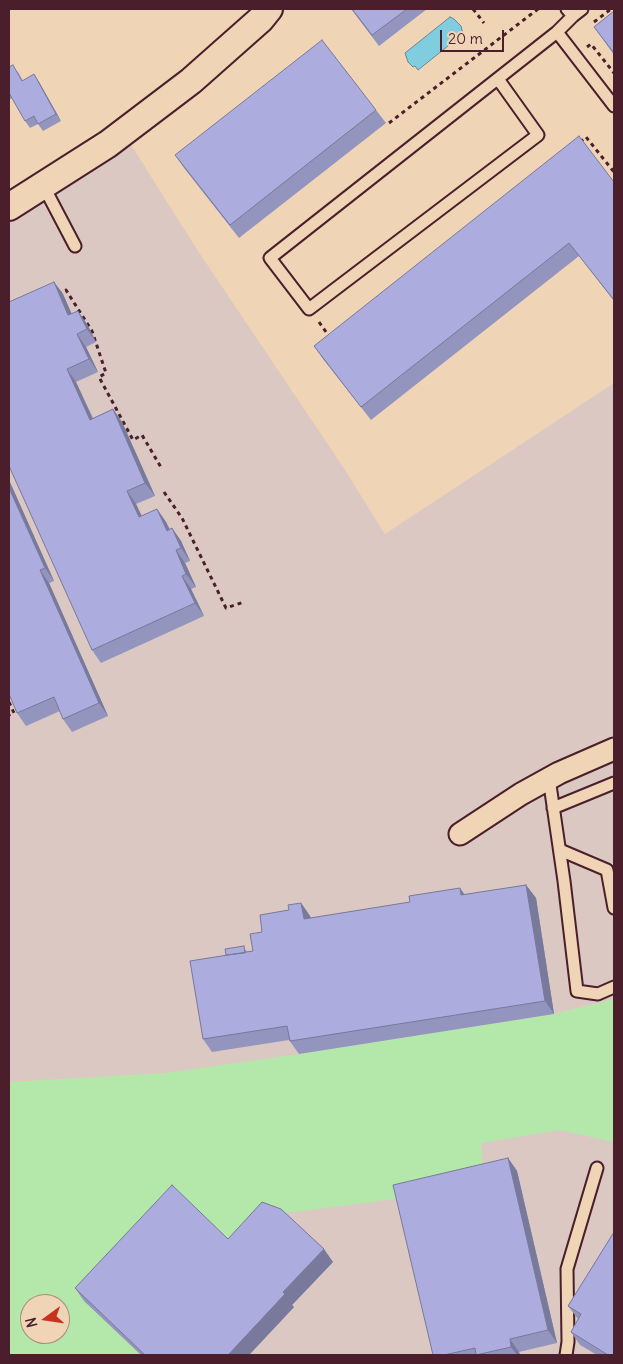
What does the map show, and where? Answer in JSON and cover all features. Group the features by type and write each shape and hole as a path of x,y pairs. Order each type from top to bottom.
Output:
{"street":[{"path":"9,206 108,144 192,82 261,19 269,9"},
{"path":"460,834 549,778 614,749"}],"lane":[{"path":"498,79 538,135 309,309 270,258 498,79 558,32 574,11"},
{"path":"558,32 614,106"},
{"path":"43,185 75,246"},
{"path":"549,778 560,850 577,991 598,994 614,987"},
{"path":"553,808 614,783"},
{"path":"560,850 607,870 614,908"},
{"path":"566,1355 568,1342 566,1269 597,1168"}],"path":[{"path":"473,9 484,23"},
{"path":"389,123 538,9"},
{"path":"579,143 586,137 614,172"},
{"path":"50,298 66,290 92,330 106,373 99,377 133,440 142,435 162,469"},
{"path":"329,336 337,330"},
{"path":"164,492 182,518 226,608 244,602"},
{"path":"9,702 14,713 9,715"}],"shaded area":[{"path":"123,132 196,248 343,467 385,534 614,383 614,1355 9,1355 9,204"}],"green space":[{"path":"614,999 614,1142 559,1130 481,1143 484,1179 402,1198 271,1215 237,1252 84,1301 141,1355 9,1355 9,1082 166,1073 554,1014"}],"water":[{"path":"450,17 461,26 463,34 418,70 415,66 413,67 408,62 405,53"}],"building":[{"path":"352,9 407,9 372,35"},
{"path":"614,11 614,53 594,27"},
{"path":"322,40 376,110 230,225 175,155"},
{"path":"13,65 22,81 34,74 56,114 38,124 34,116 25,121 9,93 9,67"},
{"path":"579,136 614,182 614,300 569,243 361,407 314,346"},
{"path":"54,282 68,315 78,311 87,329 77,334 89,359 67,369 90,420 113,409 145,483 127,491 139,517 157,509 167,531 172,528 181,548 176,550 186,574 182,576 195,603 92,650 9,466 9,302"},
{"path":"9,488 45,568 40,570 99,703 63,719 54,697 17,713 9,694"},
{"path":"526,885 545,1001 290,1041 287,1026 203,1039 190,961 253,951 250,934 262,932 260,915 289,910 288,905 301,903 304,919 410,902 409,896 460,888 461,895"},
{"path":"244,946 245,953 226,955 225,949"},
{"path":"508,1158 548,1330 510,1339 511,1347 476,1355 475,1348 444,1355 433,1355 393,1185"},
{"path":"172,1185 228,1239 262,1202 281,1209 324,1249 283,1292 285,1294 229,1354 231,1355 145,1355 75,1288"},
{"path":"614,1232 614,1355 608,1355 571,1332 581,1314 568,1306"}]}
